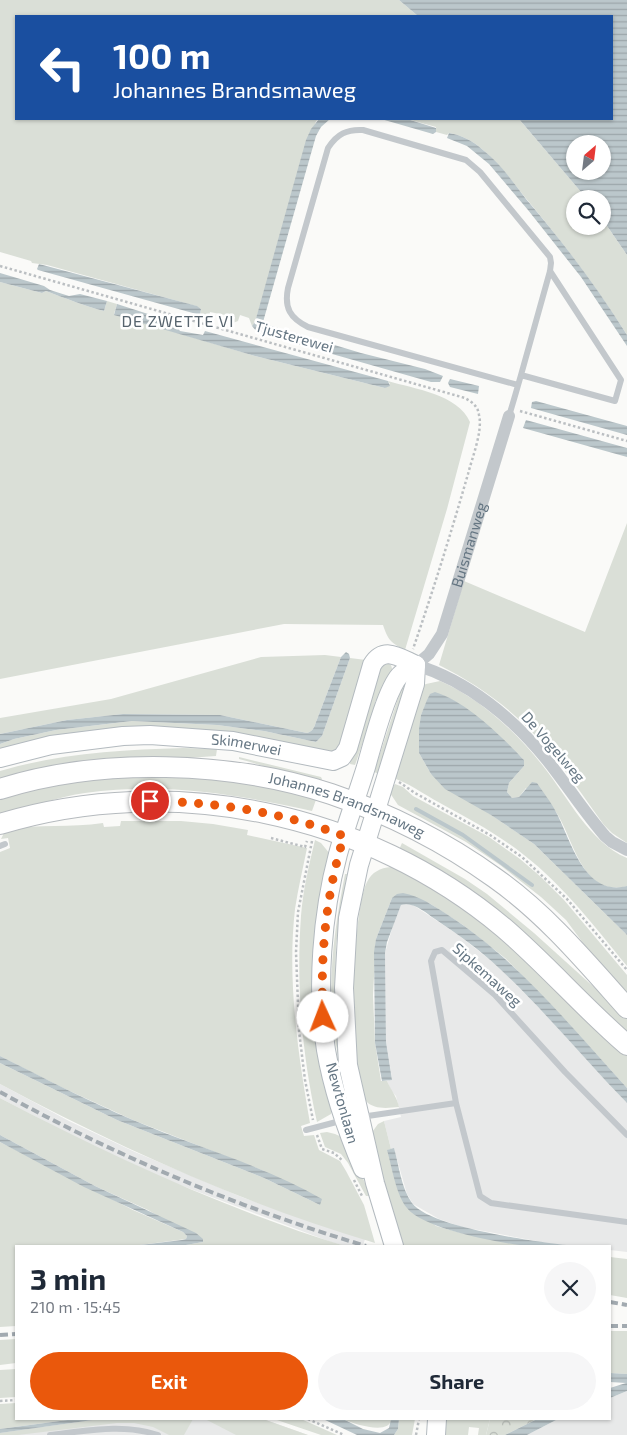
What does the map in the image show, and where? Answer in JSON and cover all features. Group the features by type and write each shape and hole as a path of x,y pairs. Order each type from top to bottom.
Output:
{"main road":[{"name":"Johannes Brandsmaweg","path":"0,789 48,777 136,767 203,768 268,779 324,792 374,810 414,829 460,854 496,879 528,903 556,929 627,1008"},
{"name":"Johannes Brandsmaweg","path":"2,826 43,813 120,802 199,803 263,812 316,826 401,860 434,878 475,905 522,945 627,1045"}],"street":[{"name":"Buismanweg","path":"354,803 383,711 394,686 400,675 430,654 442,634 510,413"},
{"name":"Skimerwei","path":"0,758 51,745 123,736 150,736 233,741 333,761 342,757 348,748 372,665 376,658 382,654 388,654 416,665"},
{"path":"374,810 415,684 416,665"},
{"name":"De Vogelweg","path":"416,665 433,670 452,679 504,715 547,760 605,836 627,850"},
{"name":"Newtonlaan","path":"354,803 336,864 327,913 322,985 326,1048 352,1118 394,1245"},
{"name":"Newtonlaan","path":"352,1118 344,988 348,918 364,844 374,810"},
{"path":"436,1435 437,1420"}],"lane":[{"path":"510,413 518,386 550,271 551,263 546,252 480,172 466,160 363,130 347,131 334,139 328,148 288,288 286,301 291,315 298,322 308,327 518,386"},
{"path":"521,375 615,401 621,380 550,271"},
{"name":"Sipkemaweg","path":"627,1135 565,1072 495,995 442,950 435,952 431,961 456,1103 480,1196 491,1203 627,1222"},
{"path":"306,1130 352,1118 456,1103"},
{"path":"50,1435 110,1429 139,1429 158,1435"}],"path":[{"name":"Tjusterewei","path":"0,266 465,398 473,402 479,415 480,426 454,522 412,651 416,665"},
{"path":"510,413 627,441"},
{"path":"394,781 490,834 522,857 567,899 627,970"},
{"path":"305,846 308,837"},
{"path":"271,838 310,848"},
{"path":"0,1401 15,1400"},
{"path":"310,1420 344,1435"},
{"path":"416,1435 419,1420"}],"shaded area":[{"path":"399,0 627,0 627,255 611,232 611,190 579,190 571,180 611,180 611,135 566,135 566,174 520,120 613,120 613,15 417,15"},
{"path":"318,120 329,120 321,127 316,136 263,322 361,353 425,369 443,376 440,382 431,382 258,333 252,326 255,322 306,140"},
{"path":"384,120 410,120 436,128 436,132 433,134"},
{"path":"449,133 463,137 475,144 489,155 506,173 592,282 627,335 627,346 581,277 528,210 489,164 467,146 447,138"},
{"path":"39,264 197,306 201,309 200,315 38,270"},
{"path":"0,273 44,286 69,296 80,294 107,301 104,311 46,291 42,293 0,282"},
{"path":"117,304 173,322 180,331 203,335 205,331 388,381 390,386 385,388 255,356 114,315"},
{"path":"450,379 479,386 478,394 450,387 448,383"},
{"path":"536,401 627,426 627,435 531,408 532,402"},
{"path":"526,420 627,448 627,457 523,428"},
{"path":"346,652 350,658 322,736 316,742 264,731 217,725 132,721 56,730 0,744 0,734 67,720 123,714 220,715 307,733 314,728 341,657"},
{"path":"435,692 459,703 483,721 524,760 524,766 509,783 507,792 512,798 519,797 532,782 537,783 554,808 581,864 590,875 600,883 612,887 627,886 627,935 534,844 491,815 445,789 431,774 419,753 419,729 421,715 427,700 430,694"},
{"path":"403,893 421,899 448,915 498,952 521,973 627,1088 627,1103 516,984 491,961 468,942 423,911 415,906 406,904 401,905 387,942 385,953 386,1042 392,1080 382,1081 375,1043 374,952 376,939 392,898 397,894"},
{"path":"401,905 413,905 457,934 498,966 627,1103 627,1252 611,1250 611,1245 552,1244 462,1227 439,1219 413,1204 407,1194 394,1149 391,1149 384,1121 401,1117 396,1096 387,1081 392,1079 386,1042 385,953"},
{"path":"0,1056 116,1113 300,1187 322,1199 320,1205 264,1178 117,1120 0,1063"},
{"path":"0,1084 69,1121 135,1152 244,1198 365,1239 363,1245 342,1245 331,1242 172,1182 78,1139 0,1098"},
{"path":"0,1135 95,1186 196,1233 203,1239 203,1242 186,1245 140,1245 182,1240 186,1239 187,1236 183,1232 84,1187 0,1142"},
{"path":"394,1148 408,1197 423,1212 441,1220 488,1233 566,1245 517,1245 483,1239 429,1223 416,1216 403,1202 397,1188 387,1150"},
{"path":"611,1373 627,1374 627,1391 611,1398 611,1388 626,1383 611,1382"},
{"path":"627,1391 627,1435 527,1435 556,1420 611,1420 611,1398"},
{"path":"68,1420 93,1420 0,1433 0,1429"},
{"path":"93,1420 266,1420 308,1435 0,1435 0,1433"},
{"path":"325,1420 345,1420 363,1429 380,1433 389,1428 391,1420 399,1420 398,1429 394,1435 357,1435"},
{"path":"535,1420 556,1420 527,1435 505,1435"}],"green space":[{"path":"0,0 399,0 417,15 15,15 15,120 318,120 255,322 252,326 249,318 240,315 238,321 233,323 235,317 210,312 209,317 200,315 201,309 196,306 47,265 32,263 31,261 0,252"},
{"path":"411,120 520,120 566,174 566,180 571,180 579,190 566,190 566,235 611,235 611,232 627,255 627,335 565,246 494,160 467,139 454,134 449,133 447,135 436,132 436,127"},
{"path":"0,282 42,293 46,291 104,311 107,301 117,304 114,314 255,356 385,388 390,384 388,381 434,394 456,405 470,422 447,509 405,650 391,640 383,625 284,624 0,679"},
{"path":"627,523 627,843 604,825 560,765 521,721 488,694 439,665 464,581 585,632"},
{"path":"325,655 341,657 315,726 307,733 220,715 123,714 67,720 0,734 0,718 111,699 261,657"},
{"path":"350,658 366,660 340,747 332,754 238,735 0,751 0,744 14,739 56,730 132,721 217,725 264,731 316,742 322,736"},
{"path":"385,662 391,665 393,672 380,697 375,702 375,707 355,765 350,764 377,666"},
{"path":"440,681 470,697 509,729 543,766 590,830 614,851 627,858 627,886 612,887 599,883 581,864 556,812 546,802 526,788 519,797 512,798 507,792 509,783 524,766 524,760 484,723 460,705 441,695 430,695 421,715 419,753 431,774 534,844 627,935 627,966 566,893 524,855 483,827 409,785 390,777 422,686"},
{"path":"403,683 407,683 382,775 374,772"},
{"path":"183,748 217,749 216,756 174,759 0,781 0,771 68,756 113,751"},
{"path":"239,757 321,777 322,779 320,783 239,759"},
{"path":"119,775 203,776 317,797 312,811 255,799 172,789 115,790 63,797 0,817 0,796 48,784"},
{"path":"395,784 403,787 413,796 489,837 541,877 564,900 627,975 627,996 606,974 566,920 541,897 500,865 466,842 398,805 390,793 389,786 393,787"},
{"path":"121,821 181,821 213,824 248,830 247,835 307,848 296,901 292,963 295,1017 310,1123 301,1126 304,1136 314,1135 319,1150 340,1161 364,1205 375,1243 278,1211 183,1173 45,1108 0,1084 0,1063 117,1120 264,1178 320,1205 264,1171 133,1120 0,1056 0,852 10,848 8,838 1,839 6,829 103,823 104,827 120,826"},
{"path":"315,840 321,843 330,854 322,928 334,1107 331,1114 317,1122 304,1046 299,968 302,906"},
{"path":"402,843 465,879 487,894 534,933 627,1017 627,1035 398,852"},
{"path":"391,867 399,868 482,919 627,1054 627,1088 554,1008 505,958 463,925 429,903 392,898 376,939 373,995 375,1043 381,1081 387,1081 399,1107 386,1108 369,1104 360,1086 354,1029 353,994 358,925 367,882 377,871"},
{"path":"345,874 347,874 336,945 335,990 343,1081 334,1030 331,995 334,943"},
{"path":"0,1098 126,1161 169,1180 256,1215 342,1245 186,1245 203,1242 148,1210 95,1186 0,1135"},
{"path":"384,1121 391,1149 388,1150 401,1196 436,1226 461,1233 525,1245 402,1245 370,1135 378,1124"},
{"path":"327,1132 342,1137 359,1168 370,1196 366,1196 341,1154 325,1147 320,1133"},
{"path":"0,1142 133,1210 183,1232 187,1236 186,1239 140,1245 15,1245 15,1326 0,1327"},
{"path":"611,1257 627,1259 627,1298 611,1295"},
{"path":"611,1331 627,1331 627,1374 611,1373"},
{"path":"15,1339 15,1363 0,1365 0,1340"},
{"path":"15,1369 15,1397 0,1398 0,1370"},
{"path":"15,1403 15,1420 68,1420 0,1429 0,1404"},
{"path":"93,1420 192,1420 184,1435 169,1435 153,1427 134,1423 117,1423 18,1435 0,1435 0,1433"},
{"path":"207,1420 266,1420 308,1435 236,1435"},
{"path":"277,1420 303,1420 337,1435 321,1435"},
{"path":"346,1420 391,1420 385,1427 379,1428"},
{"path":"399,1420 415,1420 412,1435 394,1435 398,1429"},
{"path":"444,1420 490,1420 486,1435 478,1435 479,1428 469,1427 468,1435 443,1435"},
{"path":"490,1420 535,1420 505,1435 486,1435"}],"waterway":[{"path":"416,809 463,835 532,885"}],"railway":[{"path":"0,1092 88,1138 179,1179 272,1215 363,1245"},
{"path":"611,1302 627,1305"},
{"path":"611,1326 627,1326"},
{"path":"0,1335 15,1334"}],"district":[{"name":"DE ZWETTE VI","path":"178,321"}],"route":[{"path":"150,801 199,803 263,812 316,826 344,836 338,853 327,913 322,974 323,1017"}]}
